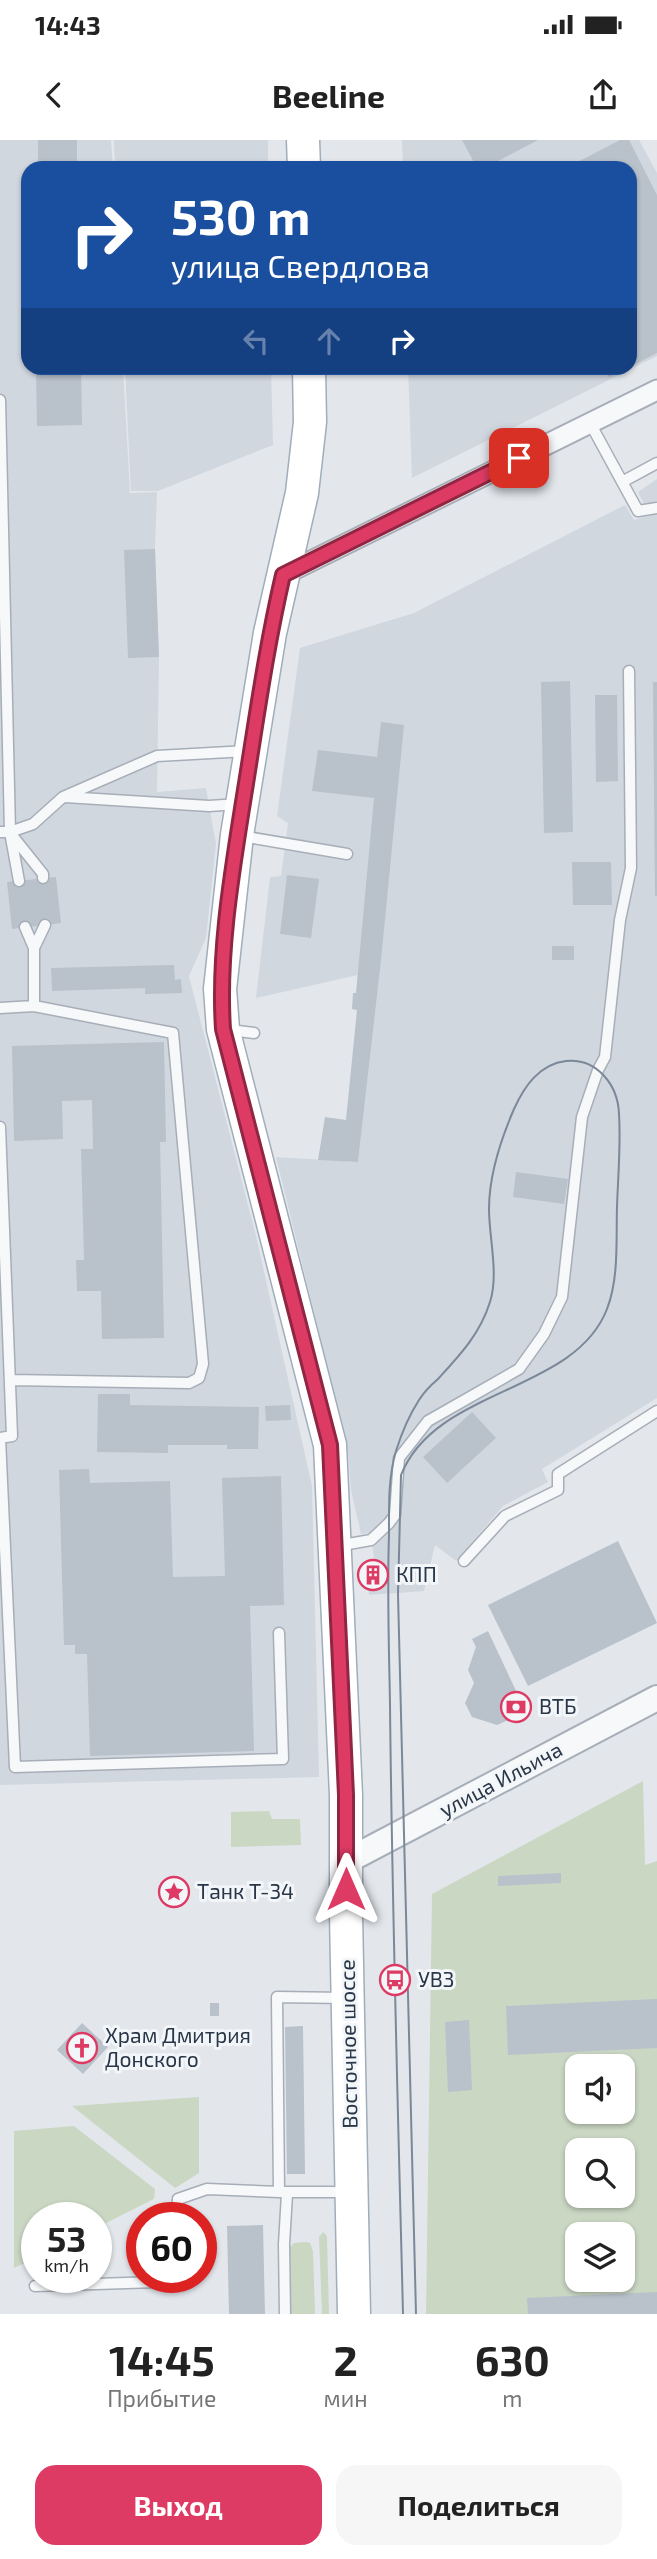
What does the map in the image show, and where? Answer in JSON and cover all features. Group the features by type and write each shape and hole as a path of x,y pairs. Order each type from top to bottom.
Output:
{"main road":[{"path":"303,140 304,161"},
{"name":"Восточное шоссе","path":"309,375 310,422 302,493 270,634 237,835 220,989 223,1029 330,1445 346,1795 354,2314"}],"street":[{"path":"283,575 657,390"},
{"name":"улица Ильича","path":"345,1862 657,1698"}],"lane":[{"path":"0,400 5,832 19,881"},
{"path":"590,423 638,511 657,508"},
{"path":"622,482 657,463"},
{"path":"333,1546 371,1540 383,1531 395,1515 399,1458 411,1441 428,1421 519,1369 544,1335 562,1297 582,1117 598,1070 606,1057 620,919 631,868 629,671"},
{"path":"5,832 33,824 62,797 157,756 251,750"},
{"path":"62,797 209,806 243,804"},
{"path":"5,832 43,874 43,878"},
{"path":"237,835 347,854"},
{"path":"34,948 45,925"},
{"path":"25,927 34,948 34,1006"},
{"path":"0,1009 34,1006 173,1033 203,1364 199,1378 188,1383 10,1380"},
{"path":"223,1029 254,1034"},
{"path":"0,1127 12,1436 0,1438 15,1767 283,1759 279,1633"},
{"path":"464,1561 505,1516 558,1490 558,1474 657,1411"},
{"path":"285,2314 283,2193 273,1997 349,1998"},
{"path":"268,2179 283,2193"},
{"path":"178,2202 178,2199 206,2189 283,2193 351,2192"}],"shaded area":[{"path":"0,140 111,140 112,161 21,161 21,375 123,375 130,493 157,492 157,792 206,788 216,844 206,938 189,976 257,1240 312,1486 319,1777 0,1785"},
{"path":"114,140 268,140 268,161 115,161"},
{"path":"402,140 639,140 657,173 657,356 637,366 637,161 403,161"},
{"path":"125,375 271,375 273,445 158,491 131,491"},
{"path":"408,375 619,375 412,478"},
{"path":"657,479 657,501 645,506 638,492"},
{"path":"625,505 634,520 657,513 657,1398 542,1469 548,1482 503,1506 456,1561 435,1545 424,1591 369,1595 366,1564 375,1563 370,1533 361,1534 351,1490 348,1451 276,1157 358,1162 380,970 256,998 270,877 281,876 288,823 277,816 300,648 414,613"}],"green space":[{"path":"643,1781 645,1865 657,1861 657,2314 426,2314 432,1894"},
{"path":"269,1811 272,1819 300,1819 301,1845 231,1847 231,1812"},
{"path":"199,2097 199,2173 175,2188 72,2106"},
{"path":"74,2126 155,2189 154,2199 148,2202 126,2202 126,2213 112,2220 112,2202 21,2202 21,2265 14,2268 14,2131"},
{"path":"323,2232 327,2236 329,2314 322,2314 319,2237"},
{"path":"294,2243 310,2243 313,2251 315,2314 291,2314 290,2247"}],"building":[{"path":"38,140 77,140 77,161 38,161"},
{"path":"462,140 538,140 498,161 473,161"},
{"path":"620,140 629,140 657,195 657,353 637,363 637,161 580,161"},
{"path":"36,375 81,375 82,425 37,426"},
{"path":"155,549 159,657 128,658 124,550"},
{"path":"570,681 573,832 544,833 541,682"},
{"path":"653,682 657,682 657,896 655,896"},
{"path":"595,695 617,695 618,781 596,782"},
{"path":"381,722 404,725 358,1162 318,1160 325,1117 346,1120 357,1010 352,1009 353,993 356,993 374,798 312,791 318,750 377,757"},
{"path":"572,862 611,862 612,905 573,905"},
{"path":"287,875 319,879 311,938 280,934"},
{"path":"56,877 61,923 12,929 7,882"},
{"path":"552,946 574,946 574,960 552,960"},
{"path":"174,965 175,980 181,979 182,993 145,994 145,988 52,991 51,968"},
{"path":"164,1042 166,1142 160,1142 164,1338 102,1339 101,1291 77,1291 76,1260 84,1260 81,1149 93,1149 92,1100 62,1101 63,1139 14,1141 12,1046"},
{"path":"516,1172 568,1179 564,1204 513,1197"},
{"path":"98,1394 130,1394 130,1405 259,1407 258,1449 227,1449 227,1445 168,1445 168,1453 97,1452"},
{"path":"290,1405 291,1420 266,1421 265,1406"},
{"path":"472,1412 496,1438 447,1483 423,1457"},
{"path":"89,1469 90,1483 170,1481 173,1577 225,1576 222,1478 281,1476 284,1605 250,1606 254,1751 90,1756 87,1654 75,1654 75,1645 64,1645 59,1470"},
{"path":"618,1541 657,1623 528,1686 488,1605"},
{"name":"КПП","path":"378,1563 380,1587 368,1588 366,1564"},
{"path":"488,1631 526,1712 497,1725 472,1717 465,1703 474,1683 468,1670 476,1647 472,1639"},
{"path":"561,1873 561,1883 498,1886 498,1876"},
{"path":"657,1999 657,2048 508,2055 506,2006"},
{"path":"210,2003 219,2003 219,2016 210,2016"},
{"path":"469,2020 472,2090 448,2092 445,2022"},
{"path":"82,2023 108,2047 83,2074 57,2050"},
{"path":"303,2026 305,2174 287,2174 285,2027"},
{"path":"263,2225 265,2314 229,2314 227,2226"},
{"path":"657,2292 657,2314 528,2314 527,2298"}],"tram line":[{"path":"403,2314 388,1619 389,1503 392,1472 400,1438 416,1406 425,1391 468,1344 486,1314 494,1280 489,1209 491,1184 500,1145 514,1109 528,1085 540,1072 556,1063 577,1061 587,1064 604,1076 618,1103 620,1149 616,1259 607,1309 590,1337 566,1358 537,1376 473,1406 443,1424 419,1446 401,1475 398,1594 416,2314"}],"place":[{"name":"КПП","path":"373,1575"},
{"name":"ВТБ","path":"516,1707"},
{"name":"Танк Т-34","path":"174,1892"},
{"name":"УВЗ","path":"395,1980"},
{"name":"Храм Дмитрия Донского","path":"82,2048"}],"route":[{"path":"346,1889 346,1795 330,1445 223,1029 220,989 237,835 270,634 283,575 519,458"}]}
